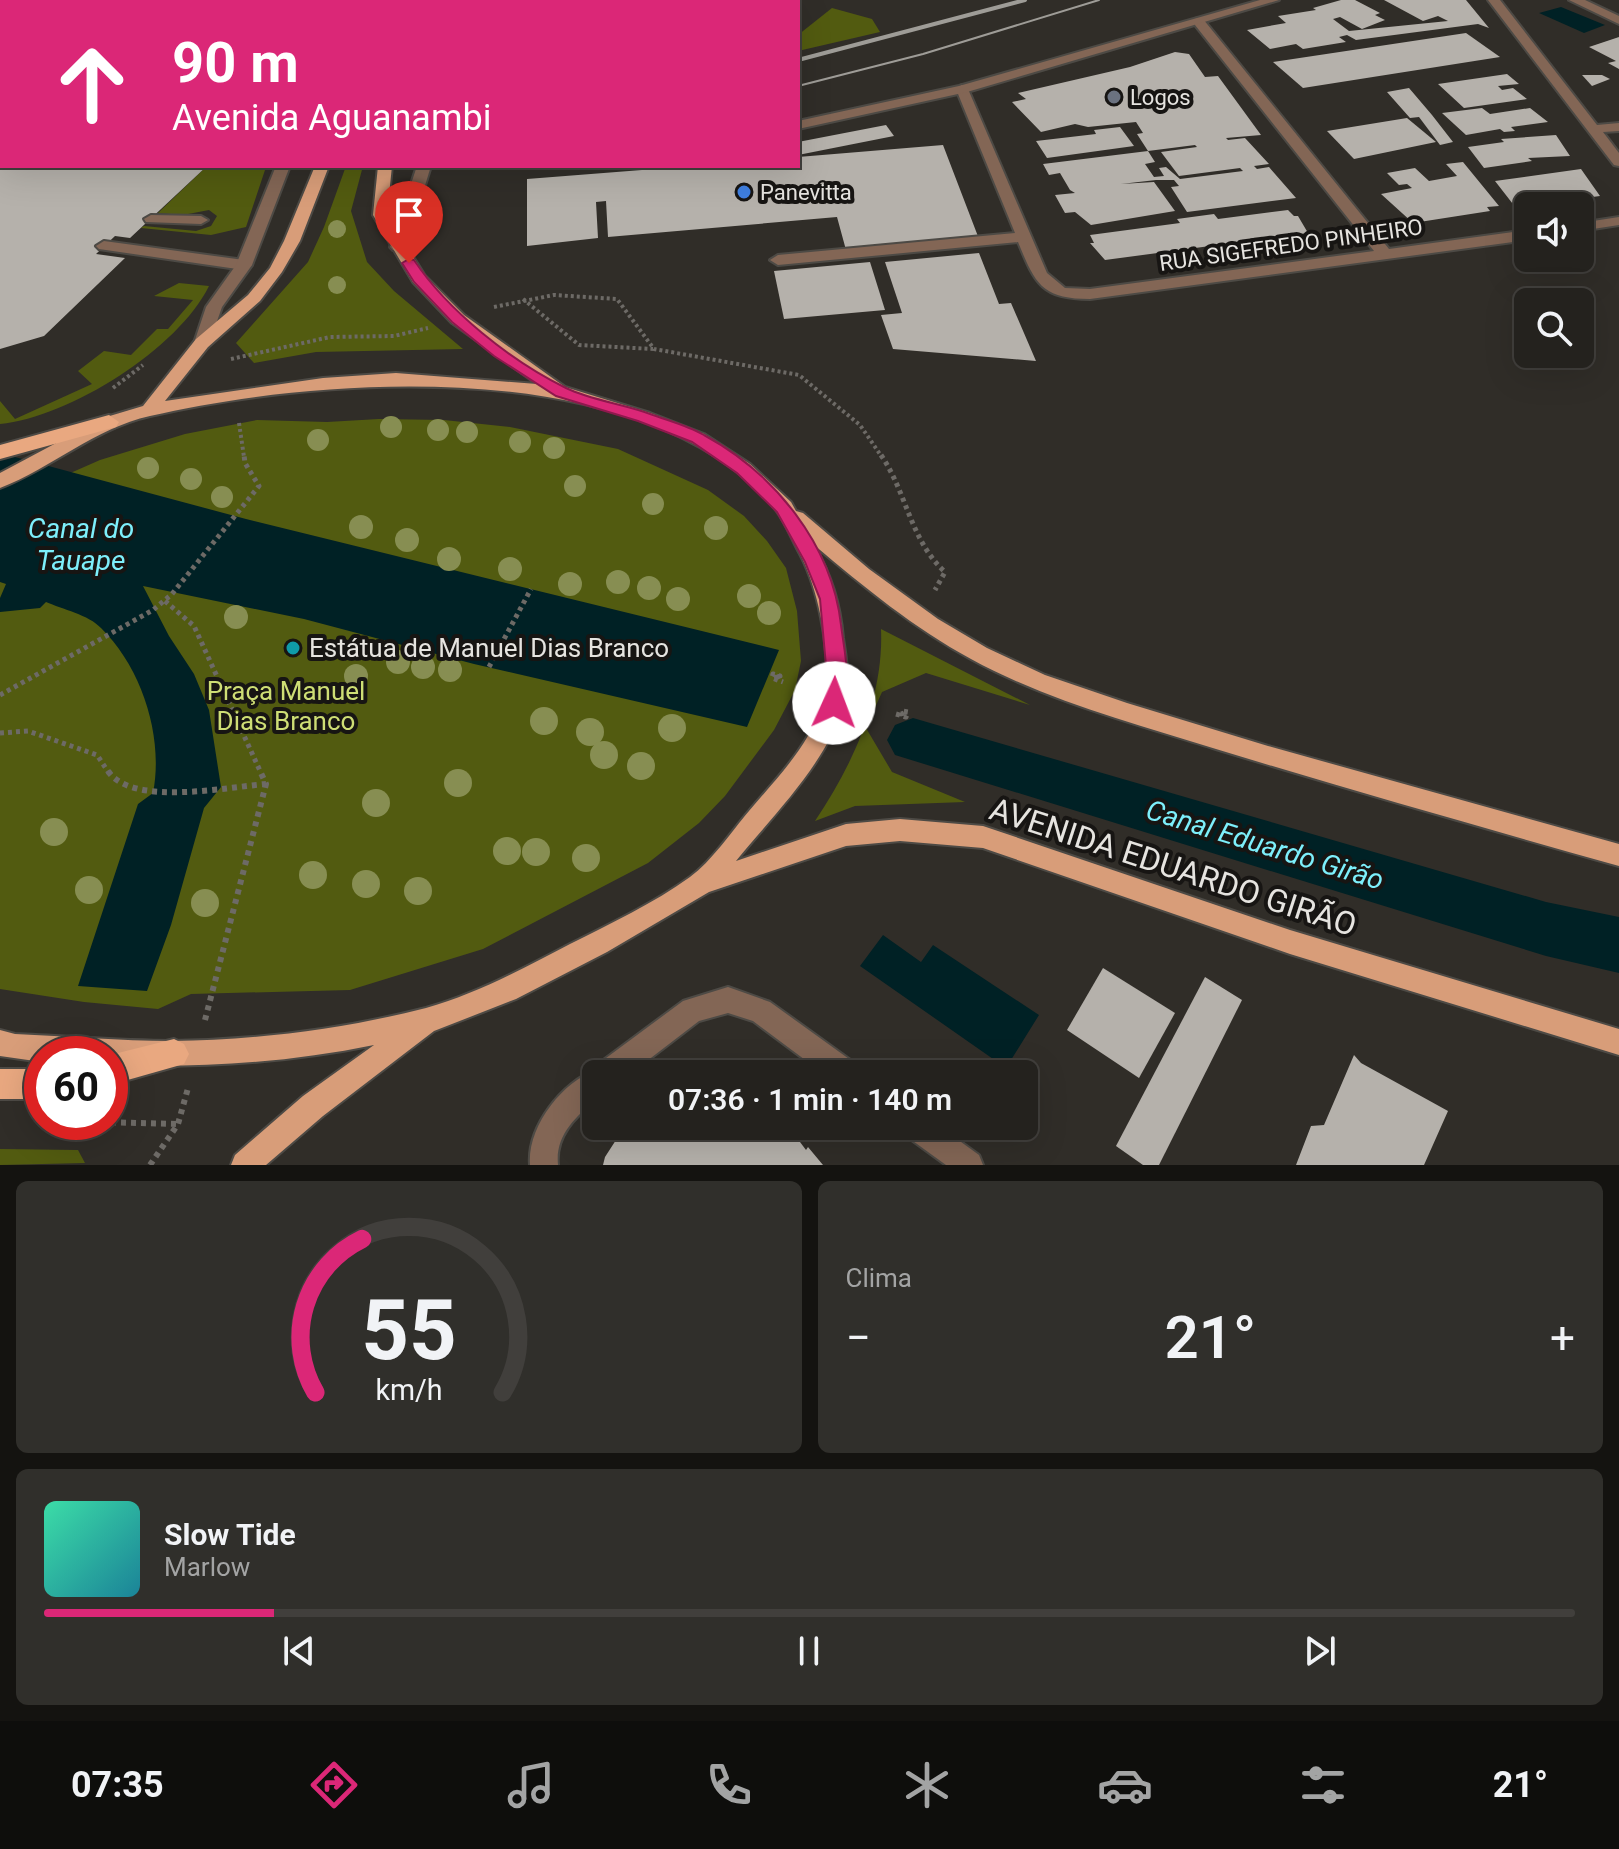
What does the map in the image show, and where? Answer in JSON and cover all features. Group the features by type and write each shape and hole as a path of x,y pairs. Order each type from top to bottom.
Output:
{"highway":[{"path":"0,452 109,422"},
{"path":"128,1066 174,1054"},
{"path":"0,1084 24,1084"}],"main road":[{"path":"149,410 202,343 254,298 277,269 292,241 321,168"},
{"path":"385,168 380,215 419,279 458,319 500,352 562,392"},
{"path":"0,481 109,422 149,410 323,384 396,379 562,392 644,417 698,438 743,469 874,585 920,619 981,654 1060,692 1331,775 1619,855"},
{"path":"0,1043 15,1047 174,1054 314,1044 429,1020 507,990 598,943 702,883 800,767 822,731 834,703 837,677 829,599 814,562 784,507"},
{"name":"AVENIDA EDUARDO GIRÃO","path":"702,883 846,835 900,830 983,837 1290,942 1619,1042"},
{"path":"245,1165 313,1106 429,1020"}],"street":[{"path":"800,125 962,89 1273,0"},
{"path":"1494,0 1619,162"},
{"path":"1575,0 1619,20"},
{"path":"1199,22 1386,256"},
{"path":"778,260 1022,237 962,89"},
{"path":"1591,129 1619,127"},
{"path":"202,343 214,307 244,265 282,168"},
{"path":"398,247 423,168"},
{"path":"151,219 201,220"},
{"path":"1594,225 1619,221"},
{"name":"RUA SIGEFREDO PINHEIRO","path":"1022,237 1047,287 1060,294 1090,294 1514,237"},
{"path":"104,246 244,265"},
{"path":"626,1060 692,1010 728,1000 761,1011 827,1060"},
{"path":"544,1165 543,1154 561,1110 582,1094"},
{"path":"935,1140 969,1165"}],"path":[{"path":"487,310 535,294 577,293 617,299 654,349"},
{"path":"522,298 579,345 654,349 799,375 860,425 897,479 913,528 931,559 945,572 920,619"},
{"path":"231,359 330,337 394,336 441,325"},
{"path":"0,695 109,637 156,608 172,594 259,486 245,463 239,423"},
{"path":"489,667 531,589"},
{"path":"165,601 194,626 266,784 211,995"},
{"path":"0,733 28,731 97,755 114,780 153,793 266,784"},
{"path":"150,1165 178,1124 186,1095"},
{"path":"128,1123 178,1124"}],"green space":[{"path":"832,8 872,19 880,32 800,51 800,33"},
{"path":"205,168 266,168 246,227 211,235 141,228 196,231 211,226 217,216 209,210 183,215 158,213"},
{"path":"345,168 362,168 351,211 367,262 394,291 463,349 316,352 254,363 236,343 308,262"},
{"path":"179,283 209,286 194,310 148,356 89,394 28,419 0,424 0,401 15,419 92,384 78,371 104,351 131,355 157,329 168,329 193,300 154,296"},
{"name":"Praça Manuel Dias Branco","path":"257,420 327,422 444,420 510,427 618,449 708,490 744,516 786,568 797,611 801,661 795,690 774,730 725,796 699,823 648,863 483,949 350,990 191,994 158,1009 0,989 0,504 100,460 185,434"},
{"path":"881,629 1030,705 926,673 882,692 866,728 892,772 965,802 855,806 815,821 842,777 863,730 877,680"},
{"path":"0,1149 78,1150 85,1163 0,1165"}],"water":[{"path":"1561,7 1605,25 1584,33 1539,13"},
{"name":"Canal do Tauape","path":"0,453 246,519 779,650 747,727 474,664 304,619 143,586 169,636 194,674 209,710 221,787 204,808 171,925 147,991 78,986 138,804 153,793 156,771 152,727 146,704 128,663 96,623 46,602 40,608 0,612 0,598 6,584 0,582"},
{"path":"883,935 921,962 933,945 1039,1015 1011,1060 995,1060 860,966"}],"building":[{"path":"1341,0 1355,0 1380,13 1375,15 1385,20 1362,29 1340,17 1333,19 1349,31 1448,21 1438,16 1423,21 1384,0 1466,0 1489,28 1478,24 1356,40 1347,35 1339,37 1346,42 1303,49 1296,44 1270,49 1247,30 1286,23 1278,16 1316,10 1313,8"},
{"path":"1466,33 1500,57 1303,88 1273,62"},
{"path":"1619,37 1619,69 1608,63 1616,61 1589,47"},
{"path":"1175,52 1189,54 1205,77 1218,76 1261,135 1226,138 1245,138 1269,164 1254,166 1257,169 1269,167 1296,198 1187,212 1171,187 1179,186 1174,180 1121,184 1154,182 1175,211 1091,225 1075,212 1065,213 1055,195 1075,193 1060,173 1049,175 1043,164 1148,151 1137,134 1143,133 1136,122 1088,127 1075,124 1041,132 1012,102 1026,99 1018,93 1130,67","holes":["1195,145 1197,147 1161,152 1179,176 1240,168 1243,171 1180,179 1166,167 1159,168 1164,176 1154,177 1145,164 1155,162 1148,151"]},
{"path":"1507,74 1519,84 1498,86 1502,90 1513,88 1527,99 1464,108 1438,84"},
{"path":"1582,75 1602,75 1610,79 1592,86"},
{"path":"1409,88 1453,142 1440,145 1419,117 1410,118 1387,92"},
{"path":"1482,108 1490,114 1530,108 1548,122 1511,127 1515,131 1504,132 1500,129 1466,135 1442,113"},
{"path":"1407,118 1436,142 1354,159 1327,131"},
{"name":"Panevitta","path":"886,125 894,136 800,155 800,142"},
{"path":"1120,127 1134,146 1047,158 1036,141 1096,134 1094,130"},
{"path":"1556,135 1570,156 1528,158 1532,161 1484,168 1468,147 1504,142 1501,139"},
{"name":"Panevitta","path":"943,145 979,239 846,250 837,217 608,237 606,201 596,202 598,238 527,246 527,179 667,168 800,168 800,157"},
{"path":"1463,162 1499,206 1487,207 1490,211 1413,223 1381,194 1412,188 1407,184 1399,185 1387,173 1415,168 1429,181 1457,176 1446,164"},
{"path":"0,168 205,168 130,238 115,236 96,254 125,258 44,336 0,349"},
{"path":"1581,169 1600,196 1594,197 1594,192 1514,192 1514,205 1495,181"},
{"path":"1288,210 1298,216 1308,233 1105,260 1090,243 1094,243 1090,235 1180,223 1177,219 1214,214 1218,219"},
{"path":"979,253 999,304 1011,303 1036,361 893,349 881,315 902,313 885,262"},
{"path":"870,262 885,310 784,319 774,271"},
{"path":"1103,968 1175,1013 1139,1078 1067,1030"},
{"path":"1205,977 1242,1000 1159,1165 1143,1165 1116,1146"},
{"path":"1354,1055 1361,1063 1448,1111 1424,1165 1296,1165 1311,1126 1324,1125"},
{"path":"616,1140 798,1140 823,1165 603,1165"}],"waterway":[{"name":"Canal Eduardo Girão","path":"913,740 1546,929 1619,945"}],"tram line":[{"path":"800,85 923,54 1099,0"}],"railway":[{"path":"800,59 1025,0"}],"place":[{"name":"Logos","path":"1114,97"},
{"name":"Panevitta","path":"744,192"},
{"name":"Estátua de Manuel Dias Branco","path":"293,648"}],"route":[{"path":"409,263 419,279 458,319 500,352 562,392 644,417 698,438 743,469 784,507 814,562 829,599 837,677 834,703"}]}
